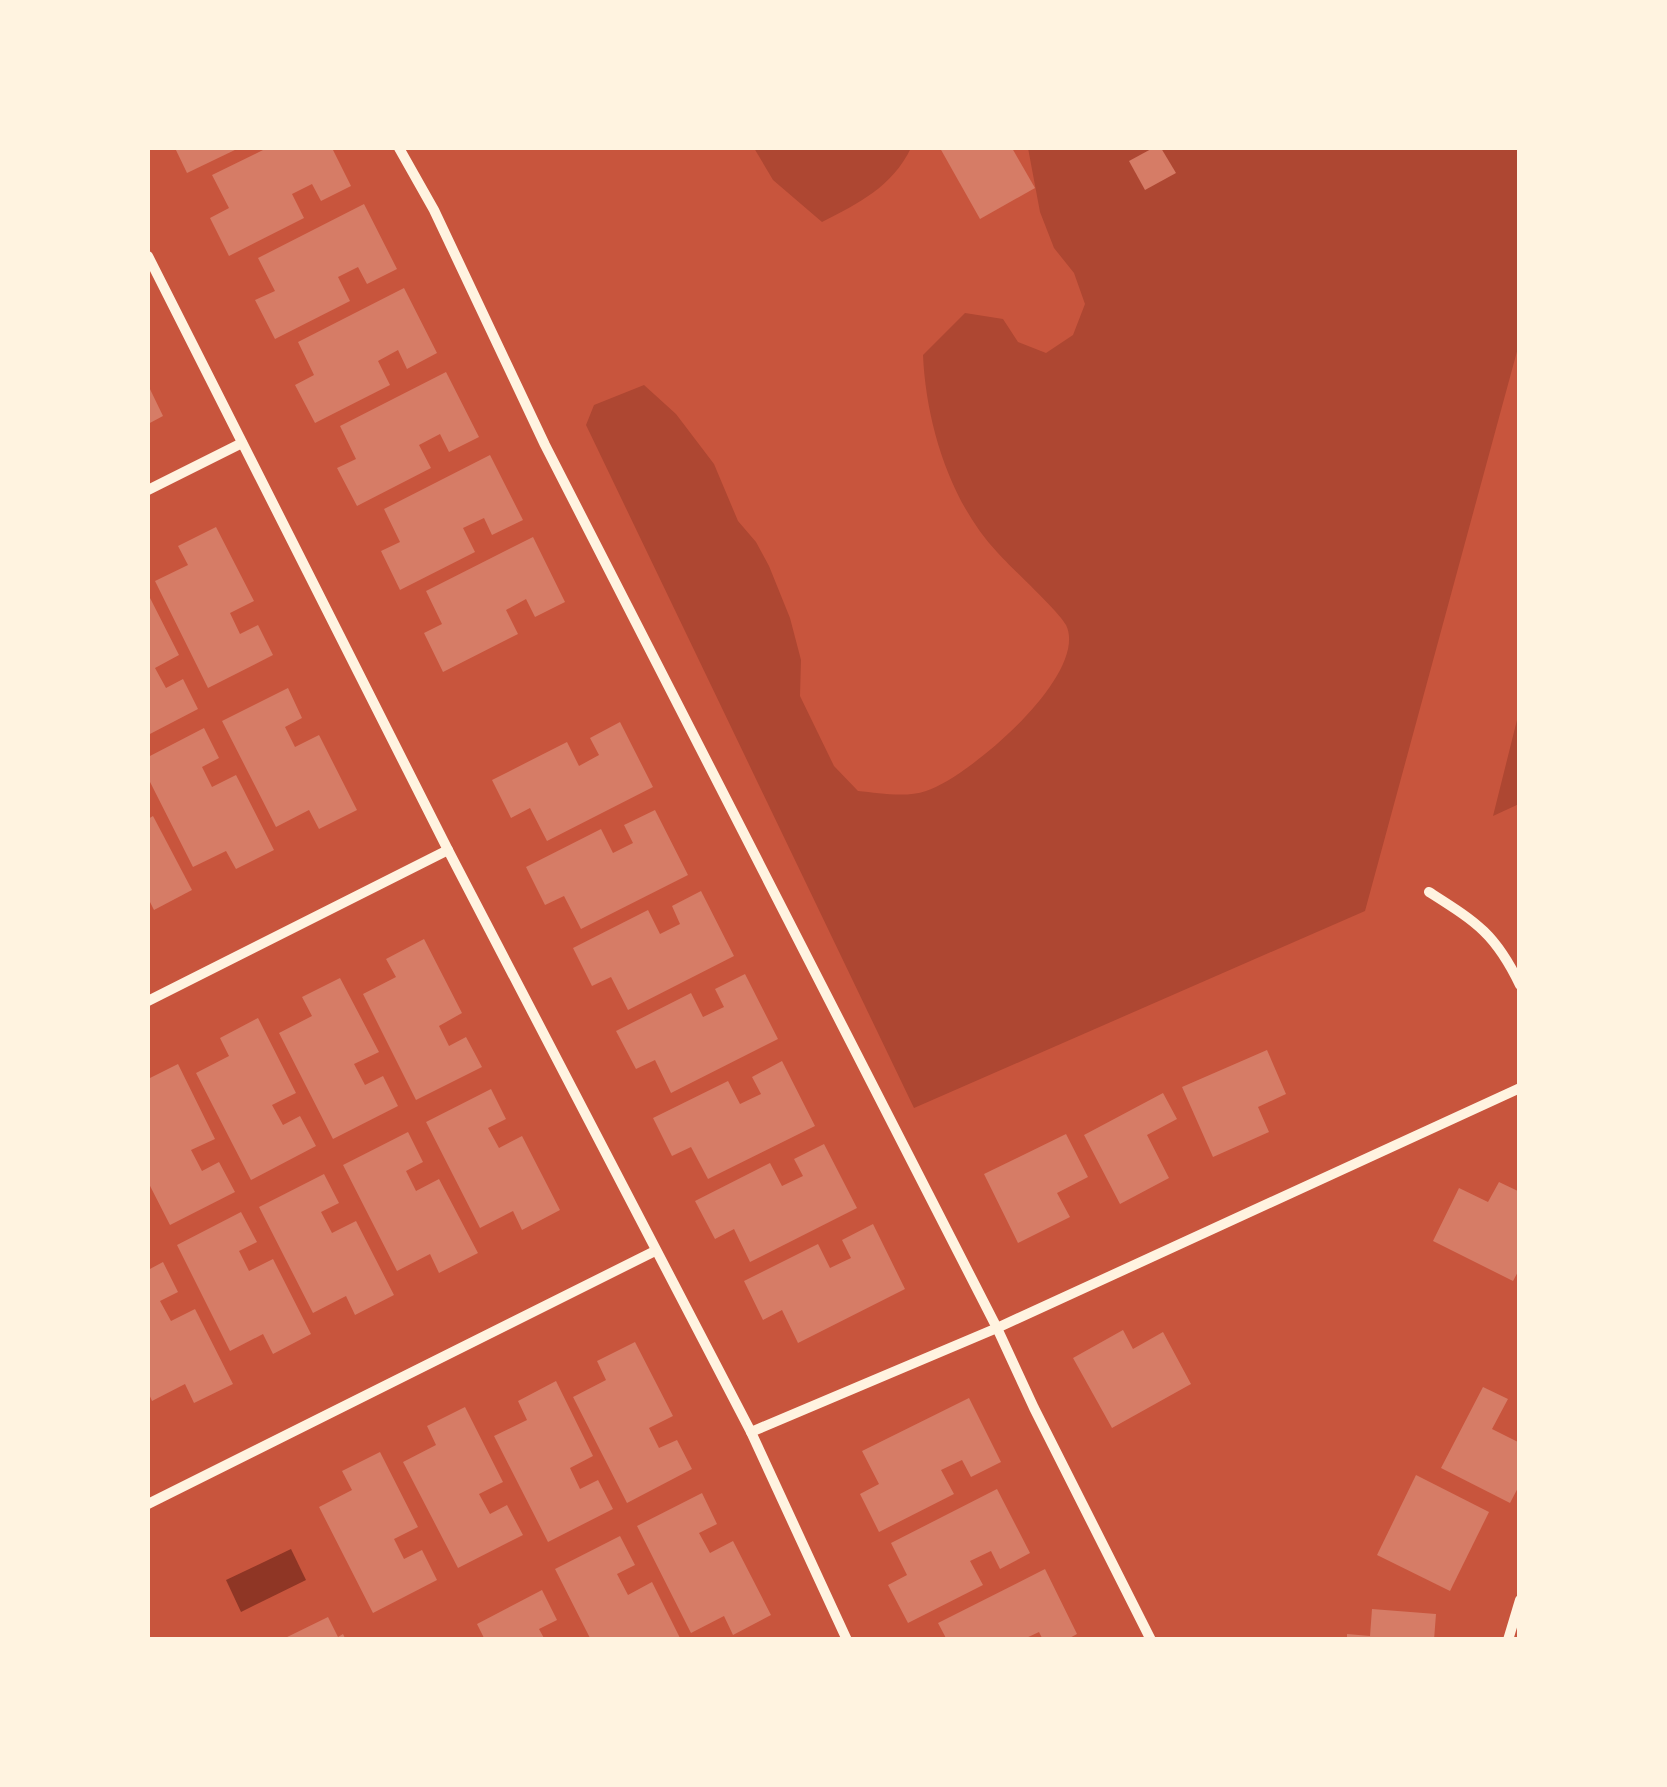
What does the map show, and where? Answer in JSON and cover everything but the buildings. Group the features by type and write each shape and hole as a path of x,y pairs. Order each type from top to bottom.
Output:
{"street":[{"path":"400,148 434,210 545,444 997,1328 1151,1640"},
{"path":"148,256 448,850 751,1432 847,1640"},
{"path":"148,490 242,443"},
{"path":"148,1000 448,850"},
{"path":"1429,892 1482,926 1504,951 1520,985"},
{"path":"751,1432 997,1328 1520,1088"},
{"path":"148,1504 655,1251"},
{"path":"1508,1640 1520,1600"}],"shaded area":[{"path":"754,148 911,148 884,184 822,222 773,180"},
{"path":"1028,148 1519,148 1519,344 1365,911 914,1108 586,425 594,405 644,385 676,414 714,464 738,521 769,566 790,618 801,660 800,696 834,766 858,791 910,794 945,782 1021,722 1060,670 1069,646 1061,618 997,552 966,510 935,434 925,381 923,355 965,313 1003,319 1018,342 1046,353 1073,335 1085,304 1074,273 1054,248 1040,212"},
{"path":"1519,712 1519,804 1493,816"},
{"path":"291,1549 306,1580 241,1612 226,1580"}]}
